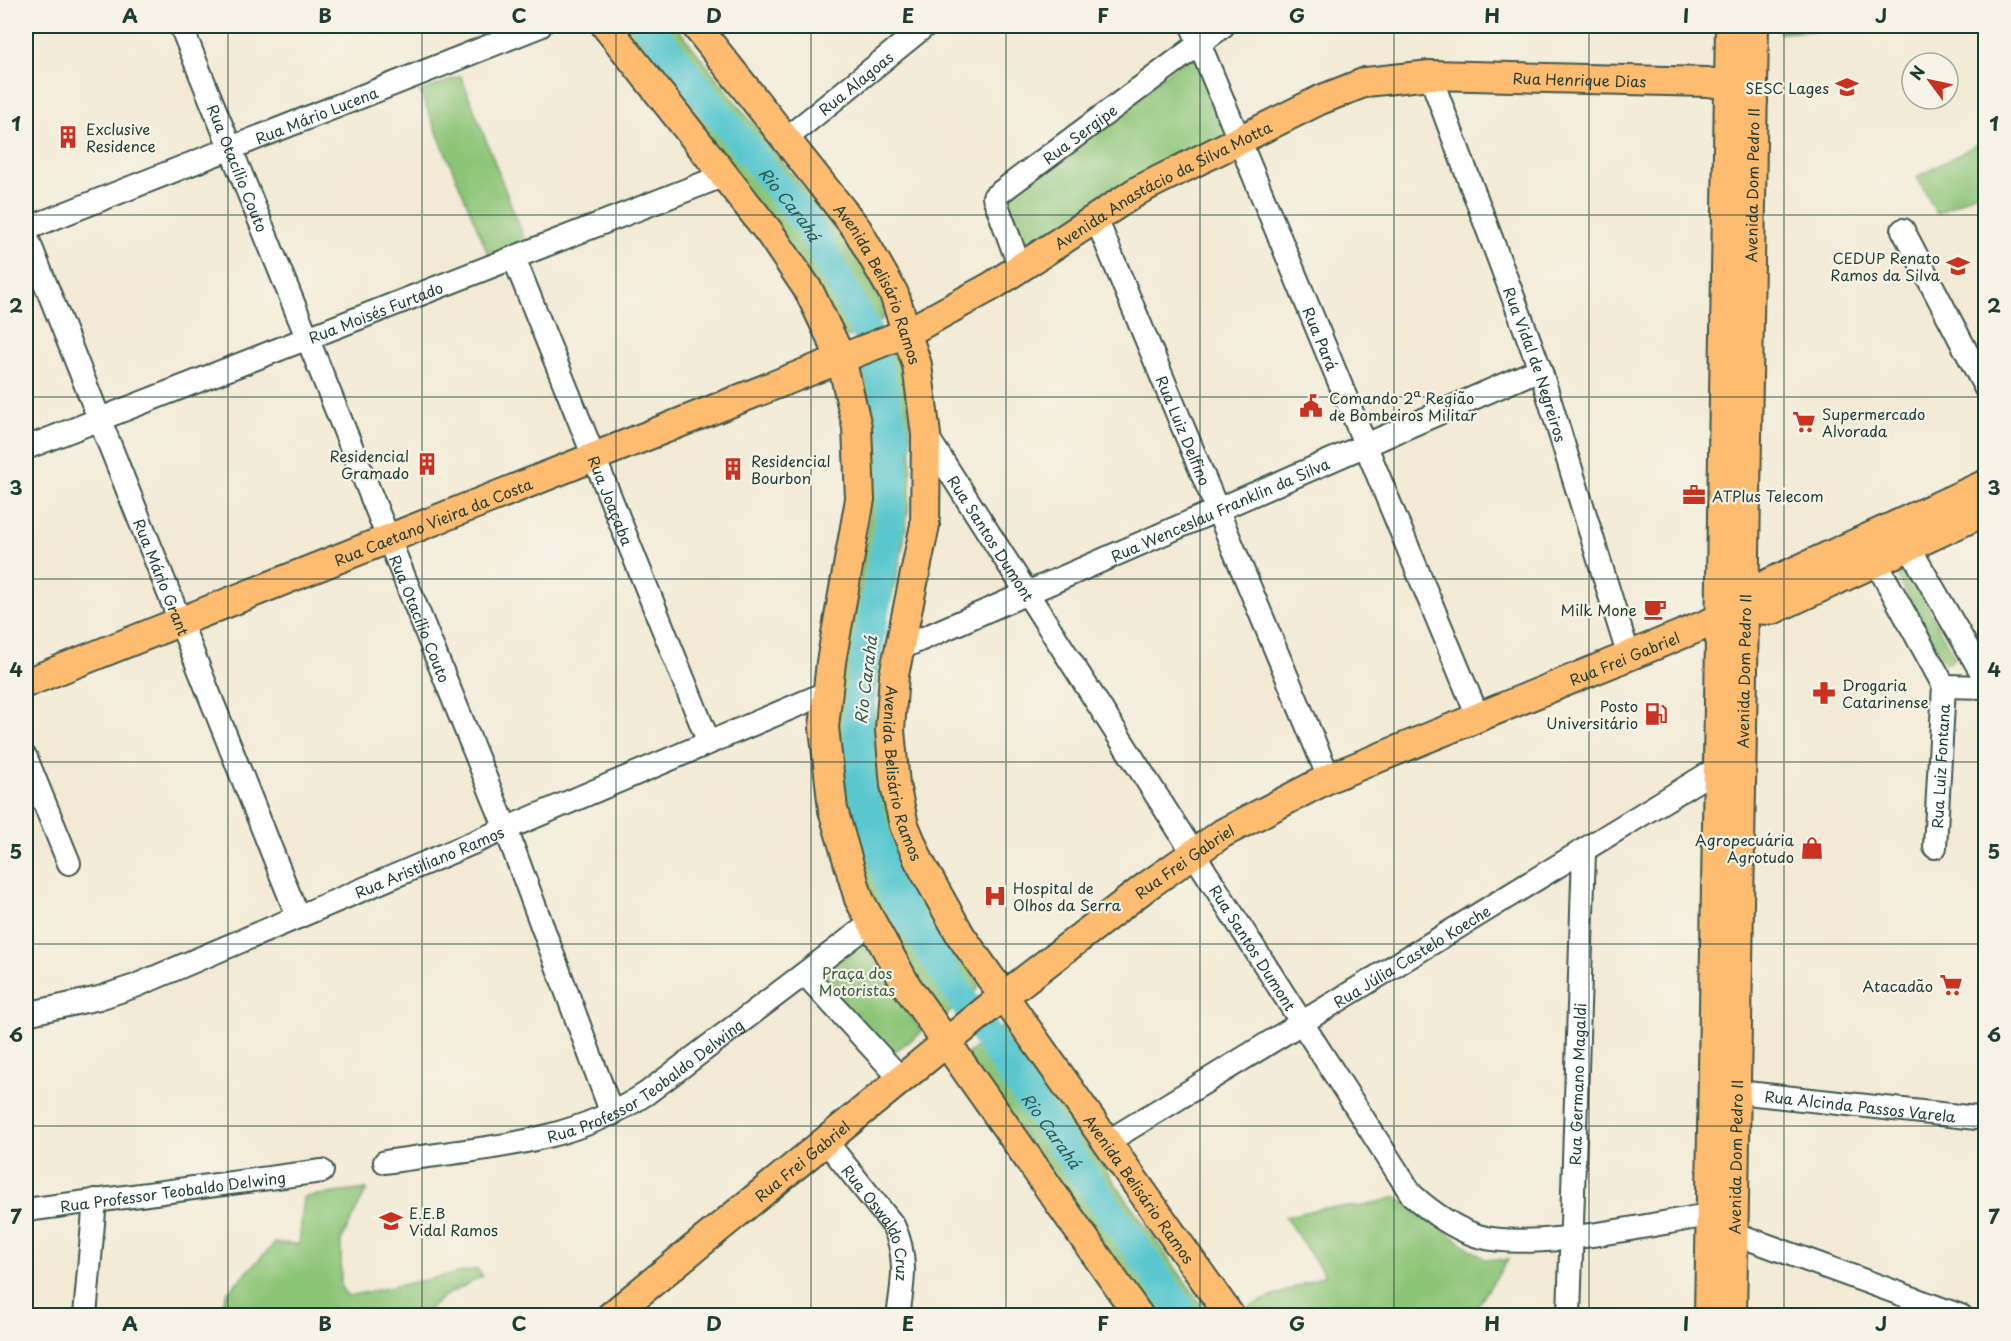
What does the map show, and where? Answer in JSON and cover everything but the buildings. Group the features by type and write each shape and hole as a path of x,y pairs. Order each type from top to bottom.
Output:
{"main road":[{"path":"606,26 725,175 809,291 849,354 857,427 860,499 826,693 824,727 833,810 856,890 871,923 906,985 951,1038 1139,1316"},
{"name":"Avenida Belisário Ramos","path":"696,26 787,138 856,229 880,265 894,294 900,334 917,364 927,435 925,525 894,675 890,730 895,785 904,825 939,901 997,1001 1107,1142 1230,1316"},
{"name":"Avenida Dom Pedro II","path":"1730,26 1732,614 1737,1092 1732,1316"},
{"name":"Avenida Dom Pedro II","path":"1709,1316 1716,770 1732,614 1754,26"},
{"name":"Rua Henrique Dias","path":"1430,75 1729,83"},
{"name":"Avenida Anastácio da Silva Motta","path":"849,354 900,334 960,304 1020,268 1095,216 1139,190 1340,90 1396,77 1430,75"},
{"path":"1729,83 1743,87 1753,100"},
{"name":"Rua Caetano Vieira da Costa","path":"26,682 849,354"},
{"path":"1732,614 1769,583 1986,484"},
{"path":"1732,614 1772,610 1986,511"},
{"path":"1886,530 1909,547"},
{"path":"1876,562 1886,530"},
{"name":"Rua Frei Gabriel","path":"611,1316 997,1001 1193,853 1254,815 1329,778 1732,614"}],"street":[{"name":"Rua Otacílio Couto","path":"181,26 506,829 612,1114"},
{"name":"Rua Mário Lucena","path":"26,229 540,26"},
{"name":"Rua Alagoas","path":"787,138 925,26"},
{"name":"Rua Sergipe","path":"1020,268 994,198 1196,35 1223,26"},
{"name":"Rua Pará","path":"1196,35 1478,717"},
{"name":"Rua Vidal de Negreiros","path":"1430,75 1540,369 1629,657"},
{"name":"Rua Moisés Furtado","path":"26,448 725,175"},
{"name":"Rua Luiz Delfino","path":"1095,216 1329,778"},
{"path":"1903,230 1986,389"},
{"name":"Rua Mário Grant","path":"26,235 298,917"},
{"name":"Rua Joaçaba","path":"513,258 709,743"},
{"name":"Rua Wenceslau Franklin da Silva","path":"899,649 1540,369"},
{"name":"Rua Santos Dumont","path":"927,435 1399,1178 1412,1195 1429,1211 1477,1236 1502,1241 1573,1236 1710,1215"},
{"path":"1909,547 1986,680"},
{"path":"1876,562 1944,686 1986,687"},
{"name":"Rua Luiz Fontana","path":"1935,847 1944,686"},
{"name":"Rua Aristiliano Ramos","path":"26,1014 119,992 826,693"},
{"path":"26,759 69,863"},
{"name":"Rua Júlia Castelo Koeche","path":"1107,1142 1716,770"},
{"name":"Rua Germano Magaldi","path":"1569,1316 1584,851"},
{"name":"Rua Professor Teobaldo Delwing","path":"385,1162 532,1140 586,1126 612,1114 647,1093 871,923"},
{"path":"804,974 901,1079"},
{"name":"Rua Alcinda Passos Varela","path":"1737,1092 1986,1119"},
{"name":"Rua Oswaldo Cruz","path":"825,1140 893,1225 901,1241 904,1258 898,1316"},
{"name":"Rua Professor Teobaldo Delwing","path":"26,1210 322,1170"},
{"path":"85,1316 95,1200"},
{"path":"1733,1233 1961,1316"}],"green space":[{"path":"618,26 676,26 855,255 879,297 885,315 882,320 848,337 841,334"},
{"path":"1780,26 1833,26 1823,30 1780,33"},
{"path":"1199,49 1235,138 1023,262 1001,199"},
{"path":"461,76 526,243 490,258 420,92"},
{"path":"1985,140 1985,188 1937,214 1917,177"},
{"path":"893,355 899,357 908,408 910,485 905,536 876,673 876,730 883,787 979,986 940,1020 861,875 836,757 839,674 845,637 858,592 869,522 860,380 862,371"},
{"path":"1902,559 1955,658 1951,662 1945,663 1892,566"},
{"name":"Praça dos Motoristas","path":"862,940 922,1032 891,1054 816,973"},
{"path":"1003,1026 1209,1315 1151,1315 966,1055"},
{"path":"367,1189 341,1241 341,1288 348,1296 477,1269 483,1276 443,1297 422,1315 218,1315 227,1293 275,1243 299,1244 304,1197"},
{"path":"1397,1197 1485,1259 1508,1260 1471,1315 1251,1316 1245,1308 1325,1275 1285,1217 1322,1208 1364,1206"}],"waterway":[{"name":"Rio Carahá","path":"648,26 809,226 873,343 896,442 889,527 863,674 858,721 861,785 893,894 1010,1072 1185,1316"}],"place":[{"name":"SESC Lages","path":"1847,87"},
{"name":"Exclusive Residence","path":"68,137"},
{"name":"CEDUP Renato Ramos da Silva","path":"1958,266"},
{"name":"Comando 2ª Região de Bombeiros Militar","path":"1311,406"},
{"name":"Supermercado Alvorada","path":"1804,422"},
{"name":"Residencial Gramado","path":"427,464"},
{"name":"Residencial Bourbon","path":"733,469"},
{"name":"ATPlus Telecom","path":"1694,495"},
{"name":"Milk Mone","path":"1655,609"},
{"name":"Drogaria Catarinense","path":"1824,693"},
{"name":"Posto Universitário","path":"1656,714"},
{"name":"Agropecuária Agrotudo","path":"1812,848"},
{"name":"Hospital de Olhos da Serra","path":"995,896"},
{"name":"Atacadão","path":"1951,985"},
{"name":"E.E.B Vidal Ramos","path":"391,1221"}]}
